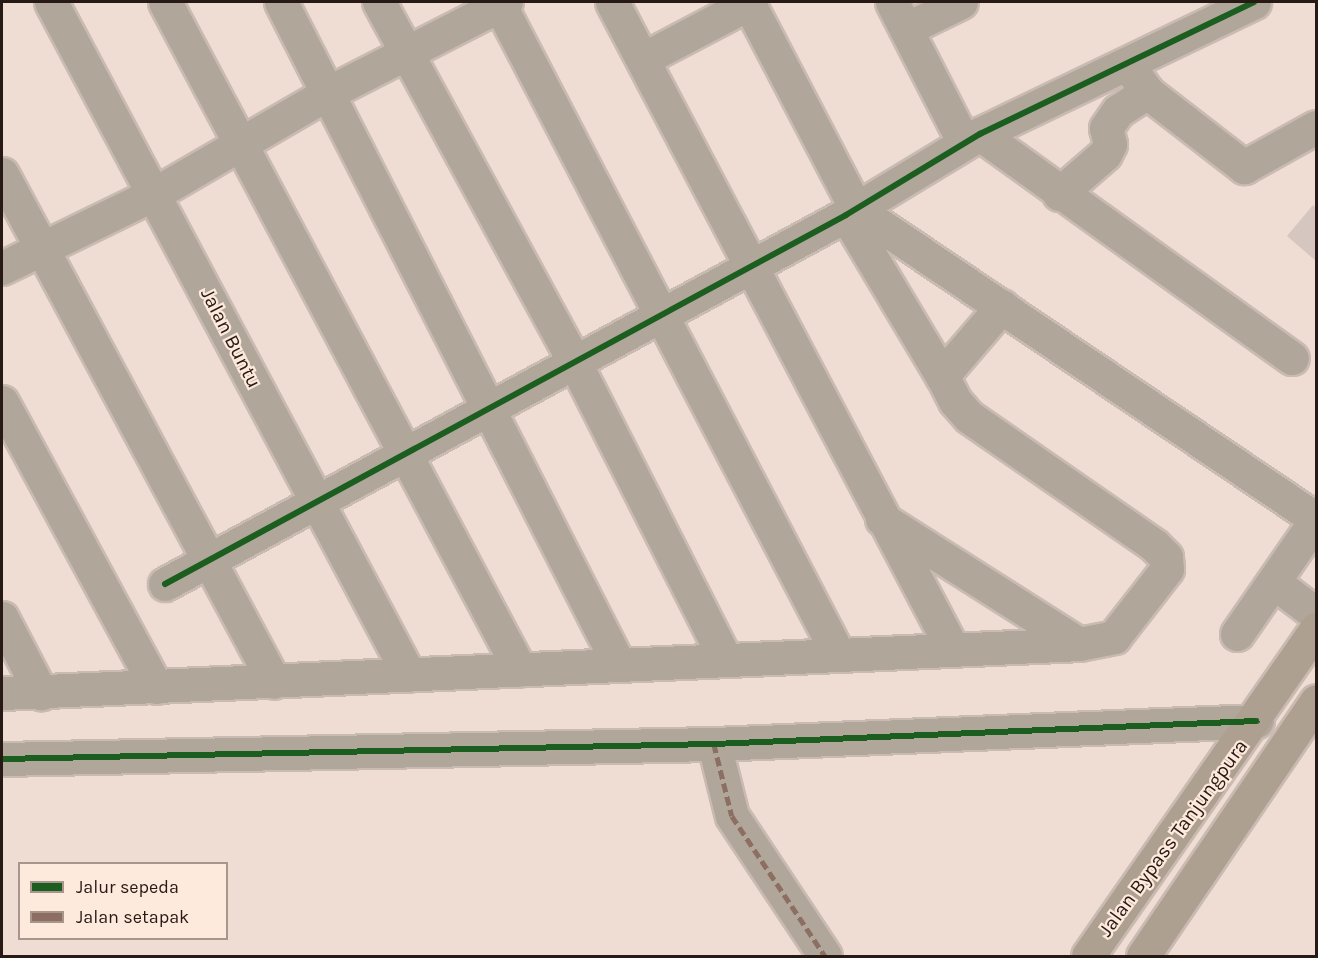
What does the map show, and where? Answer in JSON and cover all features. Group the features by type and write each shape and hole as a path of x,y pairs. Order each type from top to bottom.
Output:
{"highway":[{"name":"Jalan Bypass Tanjungpura","path":"1088,957 1257,721 1317,629"},
{"name":"Jalan Bypass Tanjungpura","path":"1143,957 1317,701"}],"street":[{"name":"Jalan Buntu","path":"51,2 156,193 314,499 409,675"},
{"path":"165,2 406,451 520,670"},
{"path":"281,2 326,94 491,407 619,665"},
{"path":"379,2 574,361 725,660"},
{"path":"612,2 882,519 952,648"},
{"path":"2,693 42,693 952,648 1079,644 1107,640 1122,630 1167,569 1166,557 969,417 942,376 851,212 749,2 643,59"},
{"path":"961,2 899,15 972,139 1059,194 1292,358"},
{"path":"2,268 156,193 326,94 501,3 838,654"},
{"path":"165,584 209,561 314,499 491,407 851,212 972,139 1127,64 1238,5"},
{"path":"1127,64 1147,92 1244,167 1317,127"},
{"path":"1059,194 1105,154 1110,144 1106,128 1118,111 1147,92"},
{"path":"2,174 274,682"},
{"path":"851,212 1002,306 1317,520 1238,634"},
{"path":"942,376 1002,306"},
{"path":"2,402 156,687"},
{"path":"882,519 1079,644"},
{"path":"1275,583 1317,614"},
{"path":"2,618 42,693"},
{"path":"2,759 714,744 1257,721"},
{"path":"714,744 732,816 825,957"}],"building":[{"path":"1313,205 1316,208 1316,261 1287,236"}],"marked path":[{"path":"714,744 732,816 825,956"}],"cycle path":[{"path":"165,584 846,215 980,134 1254,2"},
{"path":"2,759 714,744 1257,721"}]}
